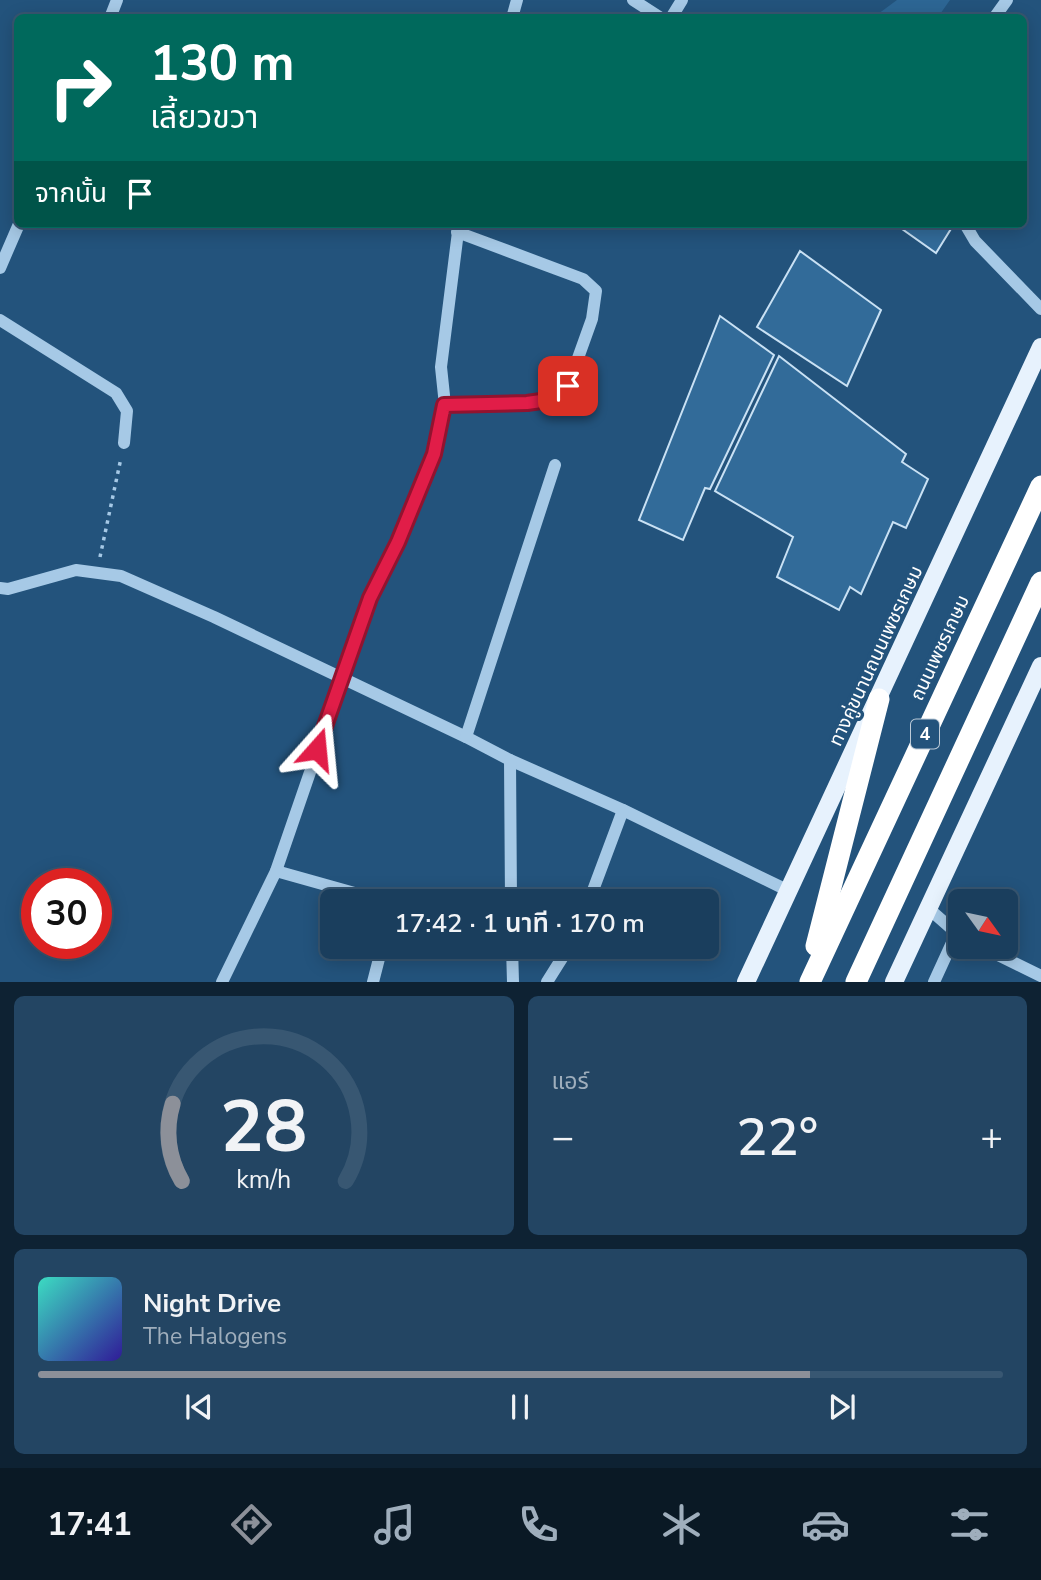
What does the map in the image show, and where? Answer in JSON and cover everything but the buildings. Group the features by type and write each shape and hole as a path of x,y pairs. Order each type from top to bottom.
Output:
{"highway":[{"name":"ถนนเพชรเกษม","path":"808,982 1041,486"},
{"name":"4","path":"856,982 1041,582"},
{"path":"808,982 879,699"}],"main road":[{"name":"ทางคู่ขนานถนนเพชรเกษม","path":"746,982 1041,346"},
{"path":"894,982 1041,666"}],"street":[{"path":"633,0 655,14"},
{"path":"0,268 17,228"},
{"path":"225,980 276,872 340,678 370,598 398,542 434,454 444,405 441,367 458,228 583,279 596,291 592,319 568,386 548,400 444,405"},
{"path":"967,228 975,241 1041,309"},
{"path":"0,320 116,393 127,411 124,443"},
{"path":"466,737 555,465"},
{"path":"0,588 8,589 76,570 121,576 214,617 466,737 510,761 623,810 789,891"},
{"path":"510,761 511,889"},
{"path":"593,889 623,810"},
{"path":"276,872 339,889"},
{"path":"928,908 948,925"},
{"path":"934,982 948,956"},
{"path":"373,982 379,959"},
{"path":"512,959 513,982"},
{"path":"547,982 561,959"},
{"path":"1006,959 1041,976"}],"path":[{"path":"98,573 124,443"}],"shaded area":[{"path":"897,0 950,0 940,14 878,14"}],"route":[{"path":"317,749 370,598 398,542 434,454 444,405 548,400 568,386"}]}
